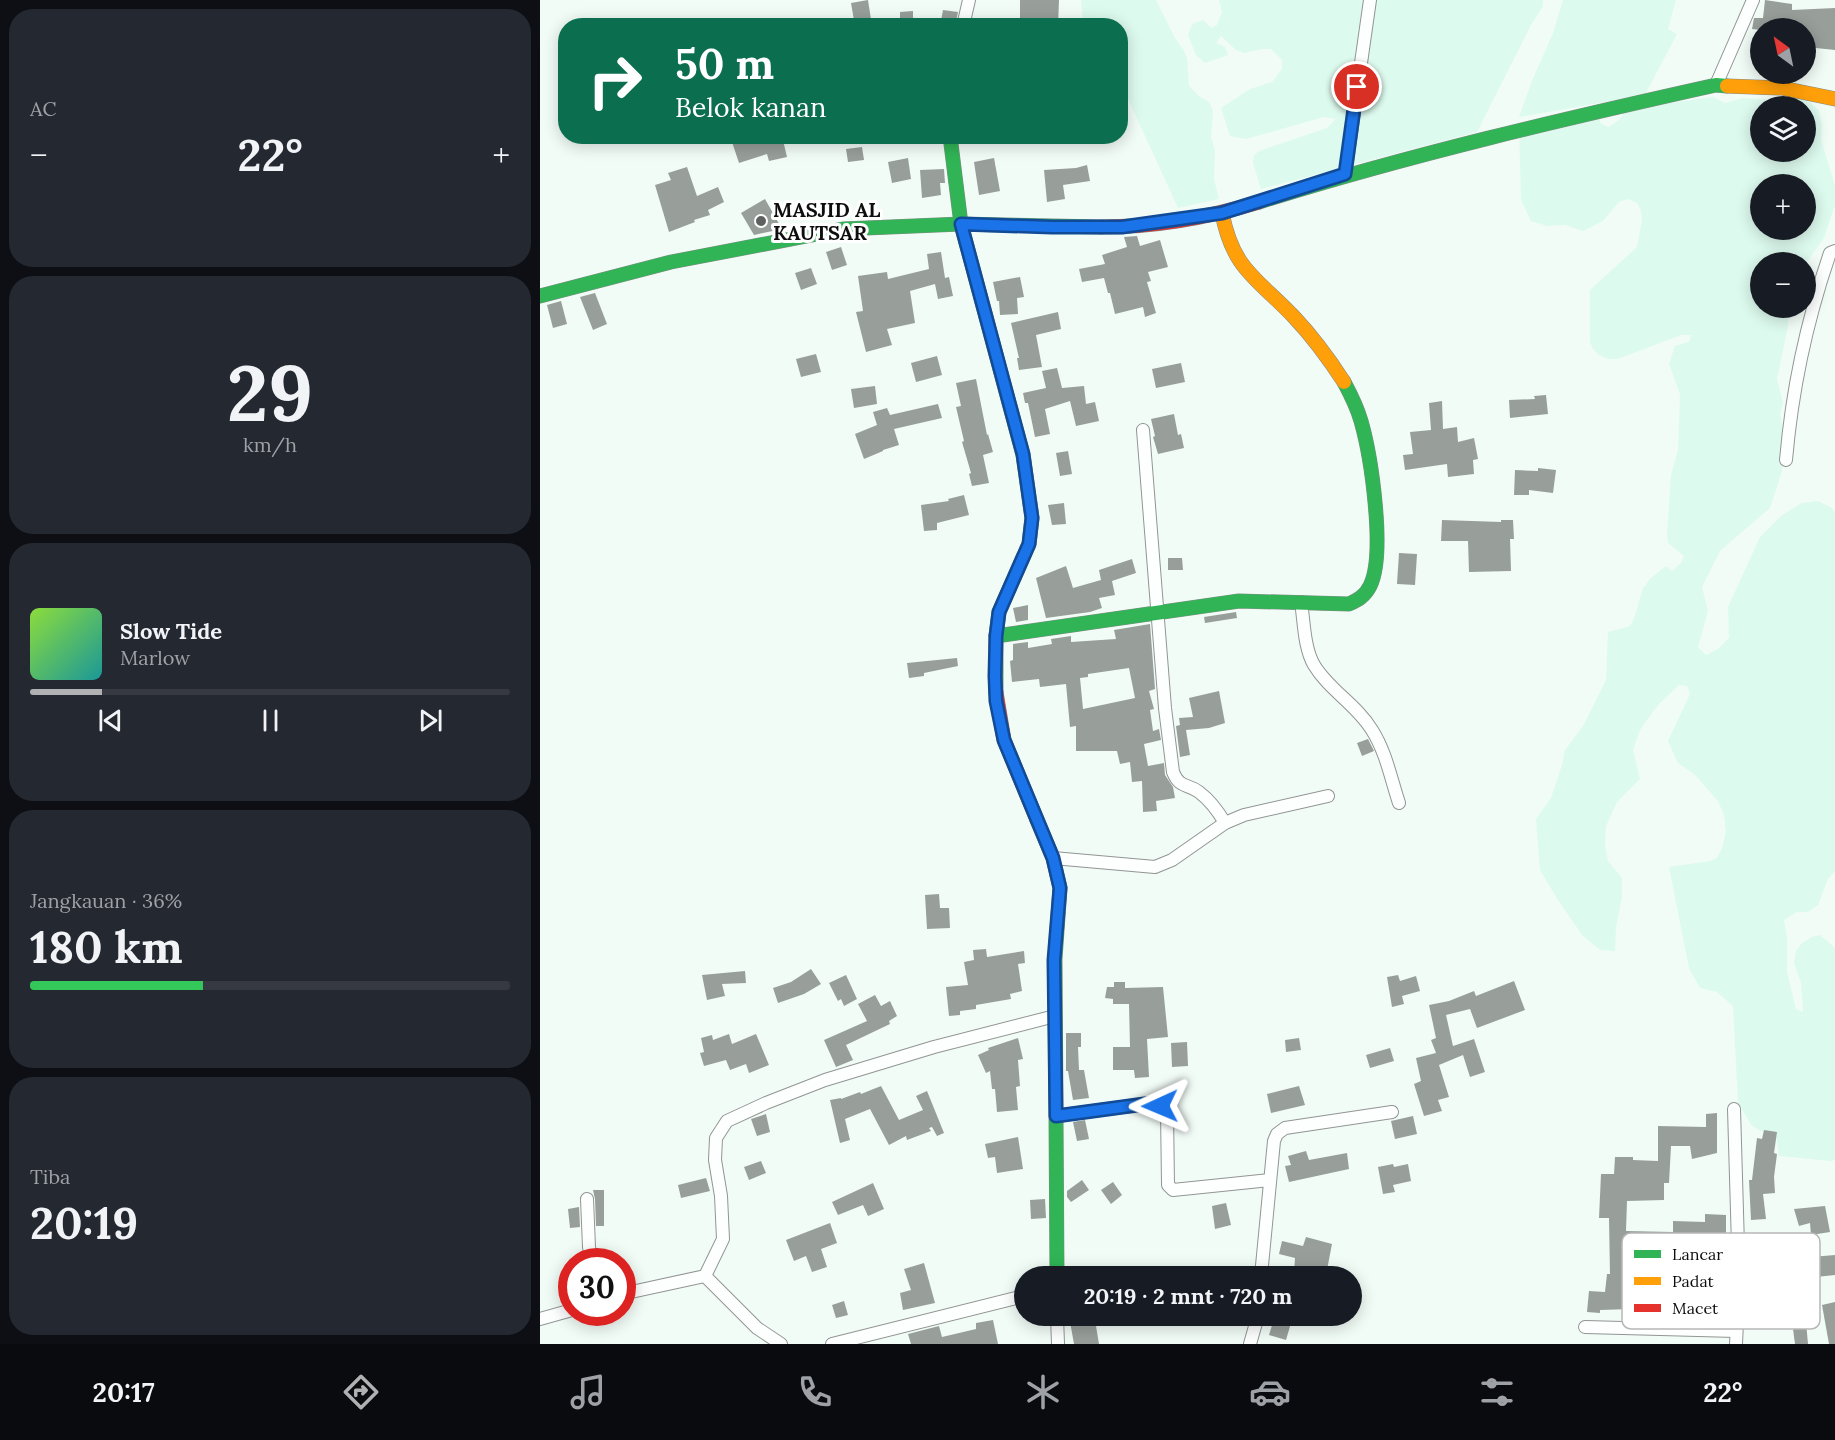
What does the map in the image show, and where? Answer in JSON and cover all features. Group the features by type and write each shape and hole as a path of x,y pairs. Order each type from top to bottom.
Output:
{"street":[{"path":"965,18 969,0"},
{"path":"1345,174 1370,0"},
{"path":"1716,85 1753,0"},
{"path":"540,296 671,262 843,229 961,224 1122,227 1222,213 1345,174 1603,110 1716,85 1782,88 1835,99"},
{"path":"951,144 961,224 1023,454 1032,518 1029,544 999,612 996,636 996,701 1004,740 1053,858 1060,888 1054,960 1057,1266"},
{"path":"996,636 1239,601 1349,604 1355,603 1365,595 1371,583 1377,551 1374,497 1362,425 1351,393 1318,345 1294,316 1252,279 1236,258 1225,231 1222,213"},
{"path":"1786,460 1790,416 1814,298 1830,253 1835,250"},
{"path":"1143,430 1165,708 1173,772 1176,781 1182,786 1196,790 1214,805 1226,823"},
{"path":"1300,602 1314,664 1325,680 1371,728 1378,740 1399,803"},
{"path":"1053,858 1155,867 1173,860 1226,823 1244,815 1328,796"},
{"path":"705,1276 723,1239 721,1196 715,1160 716,1138 727,1121 825,1080 934,1047 1055,1016"},
{"path":"1056,1116 1152,1103 1167,1111 1168,1185 1173,1190 1270,1180"},
{"path":"1734,1109 1737,1233"},
{"path":"1262,1266 1274,1141 1277,1134 1285,1128 1392,1112"},
{"path":"587,1199 589,1248"},
{"path":"636,1291 705,1276"},
{"path":"705,1276 757,1328 781,1344"},
{"path":"832,1344 1014,1298"},
{"path":"540,1319 558,1314"},
{"path":"1057,1326 1058,1344"},
{"path":"1250,1344 1255,1326"},
{"path":"1586,1327 1622,1328"},
{"path":"1661,1329 1736,1331 1736,1344"}],"green space":[{"path":"1081,0 1156,0 1187,58 1189,86 1209,102 1213,111 1211,137 1215,151 1214,179 1219,199 1178,208 1128,99 1128,18 1082,18"},
{"path":"1219,0 1543,0 1543,6 1531,25 1477,132 1261,189 1253,163 1254,155 1259,151 1327,128 1336,119 1324,117 1246,139 1230,136 1221,108 1250,89 1272,82 1282,69 1282,60 1271,49 1244,53 1236,50 1221,36 1216,43 1225,47 1228,55 1205,63 1196,55 1188,35 1192,24 1203,20 1211,28 1217,25 1222,12"},
{"path":"1563,0 1676,0 1668,29 1677,34 1645,95 1519,117 1553,33"},
{"path":"1713,97 1725,103 1750,99 1750,162 1816,162 1816,108 1819,111 1822,125 1821,140 1835,185 1835,205 1824,238 1814,252 1750,252 1750,318 1788,318 1777,379 1783,403 1780,414 1784,435 1782,471 1770,508 1720,551 1702,587 1708,611 1698,647 1706,655 1718,649 1729,638 1728,607 1760,537 1782,515 1802,503 1818,501 1832,508 1835,512 1835,871 1828,879 1818,905 1808,912 1797,912 1784,920 1787,938 1787,972 1796,1009 1803,1012 1801,983 1794,963 1796,951 1802,943 1820,935 1835,948 1835,1160 1831,1161 1779,1156 1777,1139 1752,1126 1738,1103 1733,1006 1717,992 1700,988 1689,968 1669,867 1717,858 1726,832 1724,815 1718,801 1694,774 1678,763 1668,741 1690,694 1687,686 1679,685 1658,705 1640,730 1633,750 1640,779 1617,802 1606,826 1605,845 1608,861 1622,878 1622,897 1616,928 1615,951 1600,950 1582,935 1540,870 1536,819 1551,798 1565,750 1583,726 1606,680 1608,632 1630,626 1643,588 1666,566 1672,571 1681,563 1684,556 1668,543 1667,533 1671,475 1678,450 1680,394 1669,364 1675,346 1689,342 1691,335 1681,335 1618,359 1608,359 1593,349 1590,342 1590,290 1637,247 1642,221 1641,211 1637,203 1628,199 1619,202 1603,221 1583,231 1565,225 1547,226 1531,221 1521,200 1519,127 1600,113 1600,123 1608,127 1618,121 1627,109"}],"building":[{"path":"868,0 871,18 854,18 851,3"},
{"path":"1020,0 1059,0 1058,18 1020,18"},
{"path":"1765,0 1792,4 1792,10 1835,8 1835,50 1816,48 1816,18 1763,18"},
{"path":"943,10 958,12 957,18 942,18"},
{"path":"913,11 913,18 900,18 900,12"},
{"path":"733,144 784,144 787,157 769,161 767,154 739,163"},
{"path":"862,147 864,160 848,162 846,149"},
{"path":"908,158 911,179 892,183 888,162"},
{"path":"994,158 1000,191 979,195 974,162"},
{"path":"1087,165 1090,181 1063,185 1065,199 1047,202 1044,170"},
{"path":"687,167 697,196 718,187 724,202 708,210 710,215 669,232 655,185 671,180 668,173"},
{"path":"944,169 945,183 940,183 941,195 922,198 920,170"},
{"name":"MASJID AL KAUTSAR","path":"765,199 782,229 754,235 741,213"},
{"path":"1137,236 1140,246 1160,240 1168,267 1148,272 1151,281 1147,282 1156,313 1145,317 1143,307 1115,314 1104,278 1082,282 1079,269 1105,264 1102,255 1127,247 1124,237"},
{"path":"841,247 847,265 832,270 826,252"},
{"path":"941,252 945,278 949,277 953,296 938,299 935,284 910,291 915,323 887,329 892,345 866,352 856,312 863,311 858,276 887,272 888,279 929,269 927,254"},
{"path":"811,268 817,284 801,290 795,273"},
{"path":"1020,277 1024,297 1017,298 1018,314 1000,315 999,301 997,301 993,282"},
{"path":"595,293 607,324 593,330 580,297"},
{"path":"561,301 567,324 553,328 547,305"},
{"path":"1058,312 1061,329 1036,335 1042,367 1019,370 1017,358 1019,358 1011,323"},
{"path":"816,354 821,372 801,377 796,359"},
{"path":"937,356 942,375 916,382 911,363"},
{"path":"1181,363 1185,382 1156,388 1152,369"},
{"path":"1057,368 1062,388 1084,386 1086,404 1095,402 1099,421 1076,426 1070,401 1045,409 1050,434 1035,437 1028,403 1025,403 1023,393 1046,388 1042,371"},
{"path":"976,379 987,435 993,452 983,455 989,483 972,486 956,407 961,406 956,383"},
{"path":"875,386 877,404 854,408 851,389"},
{"path":"1546,395 1548,414 1510,418 1509,400 1535,399 1534,396"},
{"path":"1442,401 1443,429 1457,427 1458,442 1474,438 1478,459 1473,460 1474,474 1448,477 1447,464 1405,470 1403,455 1413,454 1410,432 1431,430 1429,403"},
{"path":"938,404 942,418 894,429 899,445 864,459 855,434 877,425 873,412 887,408 890,415"},
{"path":"1174,414 1178,435 1181,434 1184,448 1158,454 1151,419"},
{"path":"1068,451 1072,474 1060,476 1056,453"},
{"path":"1538,468 1556,470 1553,493 1529,490 1529,495 1514,495 1515,470 1538,471"},
{"path":"964,495 969,515 937,523 937,530 924,531 921,505 949,501 948,499"},
{"path":"1064,503 1066,524 1052,525 1048,505"},
{"path":"1442,520 1501,522 1501,520 1513,520 1514,539 1510,539 1511,571 1469,572 1468,541 1441,541"},
{"path":"1399,553 1417,554 1415,585 1397,584"},
{"path":"1168,558 1182,558 1183,570 1168,570"},
{"path":"1132,559 1136,573 1112,581 1115,595 1099,598 1102,608 1090,612 1046,618 1036,578 1066,566 1073,588 1101,580 1099,570"},
{"path":"1028,605 1028,620 1016,622 1013,608"},
{"path":"1236,612 1237,618 1205,623 1204,617"},
{"path":"1150,624 1155,689 1149,691 1154,709 1150,710 1153,731 1159,729 1161,740 1144,744 1148,766 1164,763 1165,775 1173,787 1175,798 1156,801 1157,811 1143,812 1142,781 1132,782 1130,762 1120,764 1117,751 1076,751 1076,726 1070,727 1066,684 1040,687 1039,679 1012,682 1010,661 1013,660 1013,644 1028,642 1028,648 1052,644 1051,639 1071,636 1071,642 1116,639 1114,630","holes":["1129,668 1135,698 1083,709 1080,678 1088,677 1088,674"]},
{"path":"957,658 958,666 909,678 907,663"},
{"path":"1219,691 1225,723 1209,728 1186,730 1190,755 1180,757 1176,726 1180,725 1179,718 1193,717 1189,698"},
{"path":"1368,739 1374,751 1362,756 1357,743"},
{"path":"939,894 940,908 949,908 950,928 927,929 925,895"},
{"path":"986,949 987,957 1024,951 1025,963 1018,964 1022,991 1010,994 1011,999 976,1005 976,1009 960,1011 960,1015 949,1016 946,987 968,985 964,962 974,960 973,950"},
{"path":"811,969 821,984 804,994 778,1003 773,988 791,982"},
{"path":"745,971 746,983 722,984 725,996 707,1000 702,975"},
{"path":"846,975 857,999 844,1006 841,999 838,1001 829,983"},
{"path":"1398,975 1400,981 1416,976 1420,991 1402,996 1404,1004 1392,1007 1387,977"},
{"path":"1514,981 1525,1010 1477,1028 1470,1009 1446,1015 1453,1046 1474,1039 1485,1072 1470,1077 1463,1055 1439,1065 1449,1097 1438,1100 1442,1111 1424,1116 1414,1084 1421,1081 1416,1058 1436,1053 1431,1040 1436,1038 1429,1005 1449,1001 1474,991 1476,996"},
{"path":"1114,982 1125,982 1125,988 1163,987 1168,1037 1147,1039 1149,1077 1135,1078 1134,1070 1113,1070 1113,1047 1130,1047 1129,1004 1113,1004 1113,999 1105,998 1107,987 1114,987"},
{"path":"875,995 881,1006 890,1001 897,1016 889,1021 890,1024 846,1045 853,1060 836,1067 824,1040 867,1021 858,1004"},
{"path":"1066,1033 1081,1033 1081,1047 1078,1047 1079,1070 1084,1070 1089,1098 1073,1100 1068,1071 1066,1071"},
{"path":"729,1034 732,1044 756,1034 769,1065 749,1073 746,1064 730,1070 726,1060 704,1066 700,1053 704,1052 701,1038 712,1035 713,1040"},
{"path":"1018,1038 1023,1059 1018,1060 1020,1086 1016,1087 1018,1110 997,1112 995,1089 992,1089 990,1071 986,1073 978,1055 989,1050 988,1048"},
{"path":"1299,1038 1301,1050 1286,1052 1285,1040"},
{"path":"1187,1042 1188,1066 1172,1067 1171,1043"},
{"path":"1390,1048 1394,1061 1370,1068 1366,1055"},
{"path":"881,1086 899,1120 923,1110 916,1096 927,1091 944,1133 937,1136 932,1127 929,1128 931,1131 907,1140 906,1136 889,1145 870,1109 845,1119 850,1140 840,1143 830,1100 841,1099 860,1092 861,1094"},
{"path":"1299,1086 1305,1105 1271,1113 1267,1094"},
{"path":"1717,1113 1717,1153 1692,1159 1690,1146 1671,1146 1669,1183 1664,1183 1664,1200 1627,1201 1626,1231 1673,1232 1673,1221 1705,1222 1705,1214 1726,1215 1726,1233 1622,1233 1622,1309 1600,1310 1600,1313 1587,1312 1589,1291 1605,1292 1607,1274 1610,1274 1609,1218 1599,1218 1601,1174 1614,1174 1615,1157 1658,1161 1658,1126 1706,1127 1706,1114"},
{"path":"766,1114 770,1132 757,1136 751,1119"},
{"path":"1413,1116 1417,1134 1395,1139 1391,1121"},
{"path":"1085,1120 1089,1139 1077,1141 1073,1122"},
{"path":"1764,1130 1777,1132 1774,1153 1777,1154 1774,1177 1775,1193 1763,1194 1766,1219 1751,1220 1749,1180 1752,1180 1757,1138 1762,1139"},
{"path":"1018,1137 1023,1169 997,1173 995,1157 988,1158 985,1144"},
{"path":"1306,1151 1309,1160 1347,1153 1349,1169 1289,1182 1285,1166 1291,1165 1288,1156"},
{"path":"761,1161 766,1173 749,1180 744,1167"},
{"path":"1393,1164 1394,1167 1408,1164 1411,1181 1393,1185 1395,1192 1383,1194 1378,1167"},
{"path":"706,1178 710,1191 681,1198 678,1185"},
{"path":"1082,1180 1089,1190 1071,1202 1067,1197 1067,1191"},
{"path":"1113,1182 1122,1195 1111,1204 1101,1190"},
{"path":"873,1183 884,1209 868,1216 863,1205 838,1215 832,1202"},
{"path":"593,1190 604,1190 604,1226 596,1226"},
{"path":"1045,1199 1046,1218 1031,1219 1030,1200"},
{"path":"1226,1203 1231,1225 1215,1229 1212,1206"},
{"path":"1825,1206 1830,1232 1811,1233 1810,1223 1799,1226 1794,1209"},
{"path":"579,1207 580,1227 570,1228 568,1209"},
{"path":"830,1223 837,1243 821,1249 827,1267 812,1272 806,1256 794,1261 786,1240"},
{"path":"1306,1237 1332,1244 1328,1266 1294,1266 1295,1258 1279,1254 1282,1241 1303,1246"},
{"path":"1835,1255 1835,1275 1820,1277 1820,1256"},
{"path":"924,1263 935,1303 903,1310 900,1293 911,1290 904,1269"},
{"path":"844,1301 848,1315 836,1318 832,1305"},
{"path":"1835,1302 1835,1344 1829,1344 1822,1305"},
{"path":"993,1320 998,1344 911,1344 908,1334 939,1326 942,1337 976,1329 976,1323"},
{"path":"1071,1326 1096,1326 1099,1344 1074,1344"},
{"path":"1272,1326 1290,1326 1286,1340 1269,1335"},
{"path":"1793,1329 1807,1329 1808,1344 1795,1344"}],"traffic: fast":[{"path":"1259,202 1486,139 1716,85 1727,86"},
{"path":"951,144 961,224 1023,455 1032,518 1029,544 999,612 996,636 996,692"},
{"path":"540,296 671,262 843,229 961,224 1101,227"},
{"path":"996,636 1239,601 1349,604 1361,597 1370,586 1375,571 1377,529 1369,457 1361,421 1344,382"},
{"path":"1037,820 1053,858 1060,888 1055,959 1057,1266"}],"traffic: slow":[{"path":"1727,86 1782,88 1835,99"},
{"path":"1222,213 1227,232 1240,261 1248,272 1308,332 1344,382"}],"traffic: jam":[{"path":"1101,227 1181,220 1259,202"},
{"path":"996,692 1004,740 1037,820"}],"place":[{"name":"MASJID AL KAUTSAR","path":"761,221"}],"route":[{"path":"1160,1106 1152,1103 1056,1116 1054,960 1060,888 1053,858 1004,740 996,701 996,636 999,612 1029,544 1032,518 1023,454 961,224 1122,227 1222,213 1345,174 1357,87"}]}
